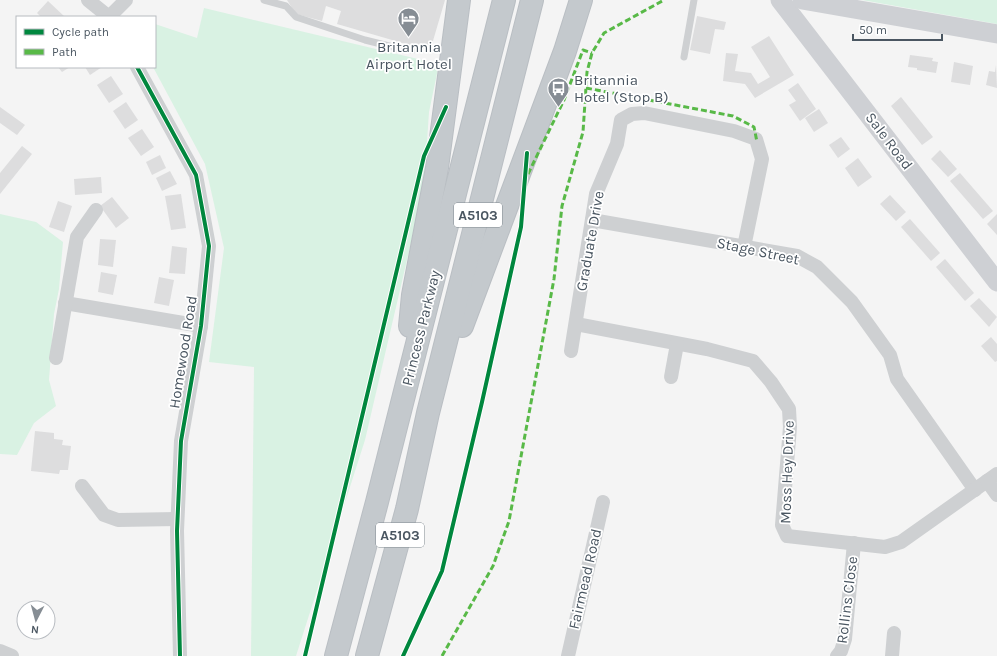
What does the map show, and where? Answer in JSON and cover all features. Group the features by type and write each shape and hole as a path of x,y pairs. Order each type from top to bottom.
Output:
{"highway":[{"path":"403,399 413,295 438,168 459,0"},
{"path":"428,413 493,248 565,51 580,0"},
{"name":"Princess Parkway","path":"367,656 407,509 428,413 530,8"},
{"name":"Princess Parkway","path":"335,656 343,631 403,399 502,9"}],"main road":[{"name":"Sale Road","path":"780,0 997,282"},
{"path":"802,0 997,34"}],"street":[{"path":"88,0 108,16"},
{"path":"110,16 126,0"},
{"name":"Homewood Road","path":"138,68 196,175 209,246 201,326 181,441 177,519 180,656"},
{"name":"Graduate Drive","path":"571,351 596,194 617,144 621,120 632,114 644,113 734,131 756,139 762,159 744,246"},
{"path":"56,358 77,236 96,210"},
{"name":"Stage Street","path":"592,220 798,256 817,267 852,302 890,355 897,379 975,490"},
{"path":"65,303 201,326"},
{"name":"Moss Hey Drive","path":"576,324 753,361 771,382 789,409 790,427 782,525 787,536 885,547 901,542 992,478"},
{"path":"671,377 677,344"},
{"path":"992,478 997,495"},
{"path":"82,486 104,515 118,520 177,519"},
{"name":"Fairmead Road","path":"568,656 602,502"},
{"name":"Rollins Close","path":"837,656 841,651 845,640 854,543"},
{"path":"892,656 894,633"},
{"path":"0,651 12,656"}],"lane":[{"path":"264,0 286,6 296,17 366,40 401,49 413,50"},
{"path":"684,57 694,0"}],"green space":[{"path":"862,0 997,0 997,24"},
{"path":"204,8 439,64 429,112 424,187 365,440 296,656 251,656 254,367 209,362 224,248 205,164 154,68 156,68 156,24 197,38"},
{"path":"0,214 36,222 63,242 59,289 54,314 49,380 56,406 34,423 17,455 0,454"}],"building":[{"name":"Britannia Airport Hotel","path":"287,0 445,0 430,51 337,24 341,11 326,6 322,21 296,14"},
{"path":"48,1 64,16 40,16 37,13"},
{"path":"697,16 726,22 724,30 715,29 710,54 690,50"},
{"path":"769,36 794,75 755,98 745,84 723,81 726,53 738,54 735,71 751,73 758,84 770,77 751,47"},
{"path":"910,55 933,58 932,61 938,62 936,73 908,67"},
{"path":"954,62 973,66 970,85 951,82"},
{"path":"996,65 997,88 986,85 989,71 995,72"},
{"path":"59,68 68,68 62,72"},
{"path":"86,68 100,68 90,75"},
{"path":"111,76 123,94 109,103 97,85"},
{"path":"798,83 816,109 800,121 789,105 796,101 788,90"},
{"path":"901,97 933,137 922,145 891,106"},
{"path":"126,102 138,120 125,129 113,111"},
{"path":"0,107 25,125 17,135 0,123"},
{"path":"819,109 828,123 814,132 805,118"},
{"path":"142,129 154,147 141,156 128,138"},
{"path":"841,137 850,149 838,158 829,145"},
{"path":"22,146 32,154 0,194 0,173"},
{"path":"940,150 957,169 948,177 931,159"},
{"path":"160,155 166,168 152,175 146,162"},
{"path":"858,158 872,177 858,187 845,168"},
{"path":"170,171 177,184 162,191 156,178"},
{"path":"960,173 993,211 983,219 950,181"},
{"path":"101,177 102,193 75,195 74,179"},
{"path":"181,194 186,228 171,230 165,196"},
{"path":"890,195 906,212 896,221 880,204"},
{"path":"112,197 129,218 116,228 100,206"},
{"path":"58,201 72,206 64,232 49,227"},
{"path":"997,214 997,235 987,224"},
{"path":"910,219 940,253 931,261 901,227"},
{"path":"100,239 116,240 113,267 98,265"},
{"path":"172,246 187,248 185,274 169,273"},
{"path":"945,259 974,293 965,301 936,267"},
{"path":"101,272 117,275 113,295 98,292"},
{"path":"159,277 174,280 169,306 154,303"},
{"path":"979,298 997,317 989,327 970,306"},
{"path":"991,337 997,344 997,361 995,362 981,346"},
{"path":"35,431 54,433 54,439 63,440 62,445 71,446 68,470 60,470 59,474 31,471"}],"marked path":[{"path":"442,656 493,566 509,521 554,279 562,206 583,132 587,72 592,53 604,33 664,0"},
{"path":"528,174 564,100 583,50 592,53"},
{"path":"586,88 733,116 754,127 757,142"}],"cycle path":[{"path":"138,68 196,175 209,246 201,326 181,441 177,531 180,656"},
{"path":"305,656 424,156 446,107"},
{"path":"403,656 442,571 521,227 527,153"}],"place":[{"name":"Britannia Airport Hotel","path":"409,38"},
{"name":"Britannia Hotel (Stop B)","path":"558,108"}]}
